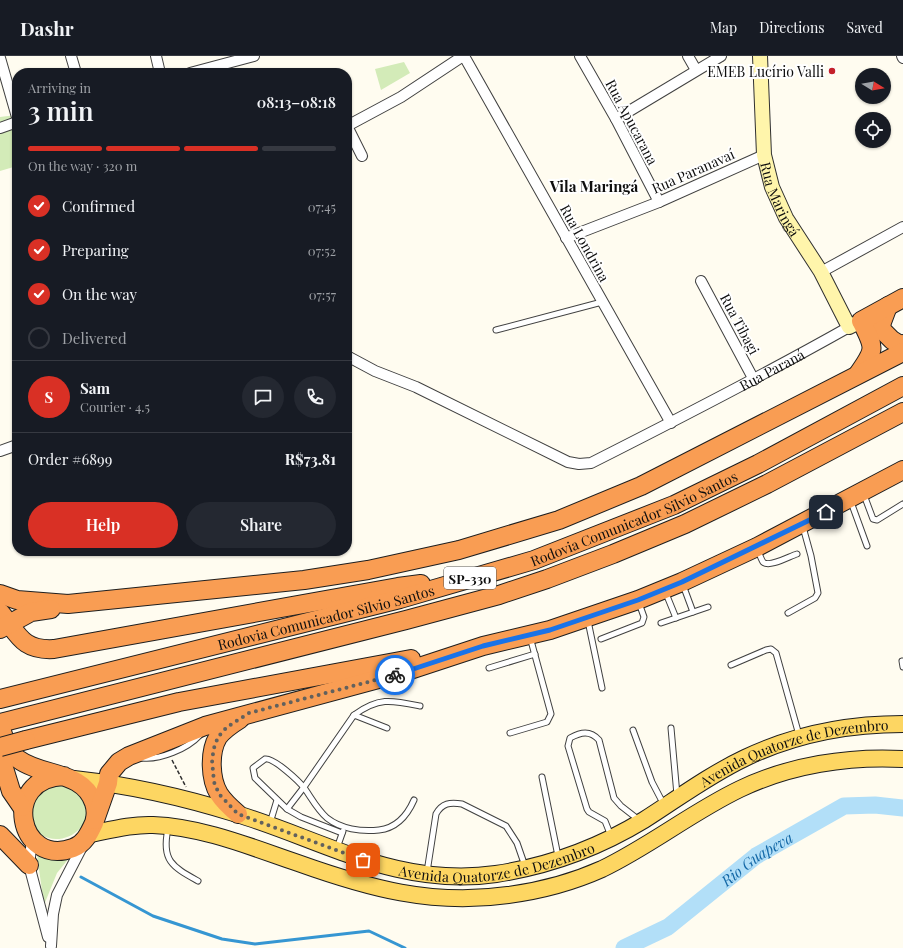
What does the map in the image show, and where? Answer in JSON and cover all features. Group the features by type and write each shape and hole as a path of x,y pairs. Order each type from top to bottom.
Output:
{"highway":[{"name":"Rua Paraná","path":"855,324 896,302"},
{"path":"896,302 882,322 881,329 902,347"},
{"path":"855,324 872,342 885,350 902,347"},
{"path":"858,374 871,355 872,342"},
{"path":"0,594 18,600 68,604 304,580 368,570 453,552 518,534 581,512 641,486 858,374 876,367 902,347"},
{"name":"Rodovia Comunicador Silvio Santos","path":"5,697 400,600 534,560 674,504 758,464 903,386"},
{"name":"Rodovia Comunicador Silvio Santos","path":"0,724 499,595 613,554 685,524 767,484 903,412"},
{"path":"0,747 179,702 530,636 587,618 665,590 757,547 903,470"},
{"path":"68,604 58,608 31,612 3,621 26,644 42,650 54,649 398,587 470,579"},
{"path":"69,778 52,776 41,780 32,787 25,796 21,819 28,835 41,847 64,851 75,847 90,831 108,783 109,774 114,767 129,756 205,726 404,672 483,646"},
{"path":"238,814 219,794 214,782 212,760 218,737 227,727 249,713"},
{"path":"0,724 7,746 17,758 38,769 69,778 84,786 92,796 95,807 90,831"},
{"path":"0,755 11,791 22,808"},
{"path":"0,826 28,835"},
{"path":"0,835 29,865"}],"main road":[{"name":"Rua Maringá","path":"760,56 764,155 772,187 786,218 855,324"},
{"name":"Avenida Quatorze de Dezembro","path":"69,778 108,783 194,802 238,814 336,851 384,866 427,874 456,876 493,874 526,869 562,859 612,838 745,758 800,738 845,727 903,724"},
{"name":"Avenida Quatorze de Dezembro","path":"90,831 138,825 169,826 237,841 344,880 382,890 411,896 466,899 531,891 565,883 603,868 717,802 762,780 792,770 836,761 872,758 903,759"},
{"path":"603,868 604,860 656,833 667,805"},
{"path":"466,899 473,891 481,888 520,884 562,873 565,869 562,859"}],"street":[{"path":"71,56 75,68"},
{"path":"156,56 159,68"},
{"path":"209,68 254,56"},
{"path":"352,123 395,100 463,56"},
{"name":"Rua Londrina","path":"463,56 671,423"},
{"name":"Rua Apucarana","path":"580,56 616,118 659,202"},
{"path":"688,56 696,70"},
{"path":"616,118 721,56"},
{"path":"0,58 12,100"},
{"path":"0,128 12,124"},
{"path":"352,136 362,156"},
{"name":"Rua Paranavaí","path":"566,238 659,202 764,155"},
{"path":"821,272 903,227"},
{"name":"Rua Tibagi","path":"701,281 754,380"},
{"name":"Rua Paraná","path":"352,359 376,371 416,387 568,462 579,464 591,463 671,423 754,380 855,324"},
{"path":"0,451 12,446"},
{"path":"51,947 52,920 57,895 90,831"},
{"path":"28,835 29,865 51,947"}],"lane":[{"path":"496,330 602,302"},
{"path":"856,496 873,519 877,520 903,504"},
{"path":"856,496 867,546"},
{"path":"788,613 815,598 818,593 811,556 802,524"},
{"path":"757,547 763,561 772,564 797,554"},
{"path":"682,582 693,612"},
{"path":"665,590 676,618"},
{"path":"601,639 642,623 644,617 638,600"},
{"path":"661,623 708,606"},
{"path":"587,618 602,688"},
{"path":"510,733 547,722 550,719 551,714 530,636"},
{"path":"731,665 766,650 771,649 776,653 800,738"},
{"path":"489,668 534,654"},
{"path":"902,661 903,667"},
{"path":"287,809 354,715 369,705 383,701 392,700 420,706"},
{"path":"354,715 387,728"},
{"path":"129,756 146,759 169,753 195,740 205,726"},
{"path":"667,805 671,728"},
{"path":"633,730 652,782 667,805"},
{"path":"612,838 605,821 589,812 585,804 568,746 570,738 573,736 588,732 593,734 599,740 614,798 621,806 642,821"},
{"path":"342,833 302,817 287,809 254,778 253,768 265,759 273,760 304,787 320,811 328,818 344,827 369,832 383,830 396,824 409,812 414,800"},
{"path":"542,777 562,859"},
{"path":"269,826 277,800"},
{"path":"427,874 436,814 440,807 446,803 454,803 470,807 506,826 517,843 526,869"},
{"path":"169,826 167,858 180,871 198,880"},
{"path":"336,851 344,827"}],"path":[{"path":"169,753 194,802"}],"green space":[{"path":"404,62 410,73 381,90 375,69"},
{"path":"12,116 12,167 0,171 0,117"},
{"path":"50,782 75,787 82,796 86,806 84,823 79,830 65,838 48,838 40,834 35,829 30,819 38,788"},
{"path":"37,855 70,857 57,873 44,905"}],"waterway":[{"name":"Rio Guapeva","path":"624,948 668,927 756,856 844,806 875,805 903,808"},
{"path":"81,877 153,916 222,939 255,944 369,931 405,948"}],"way so far":[{"path":"363,860 353,858 238,814 219,794 214,782 212,760 214,748 218,737 227,727 249,713 395,675"}],"place":[{"name":"EMEB Lucírio Valli","path":"832,71"}],"district":[{"name":"Vila Maringá","path":"594,186"}],"route":[{"path":"395,675 483,646 550,630 665,590 757,547 826,512"}]}
